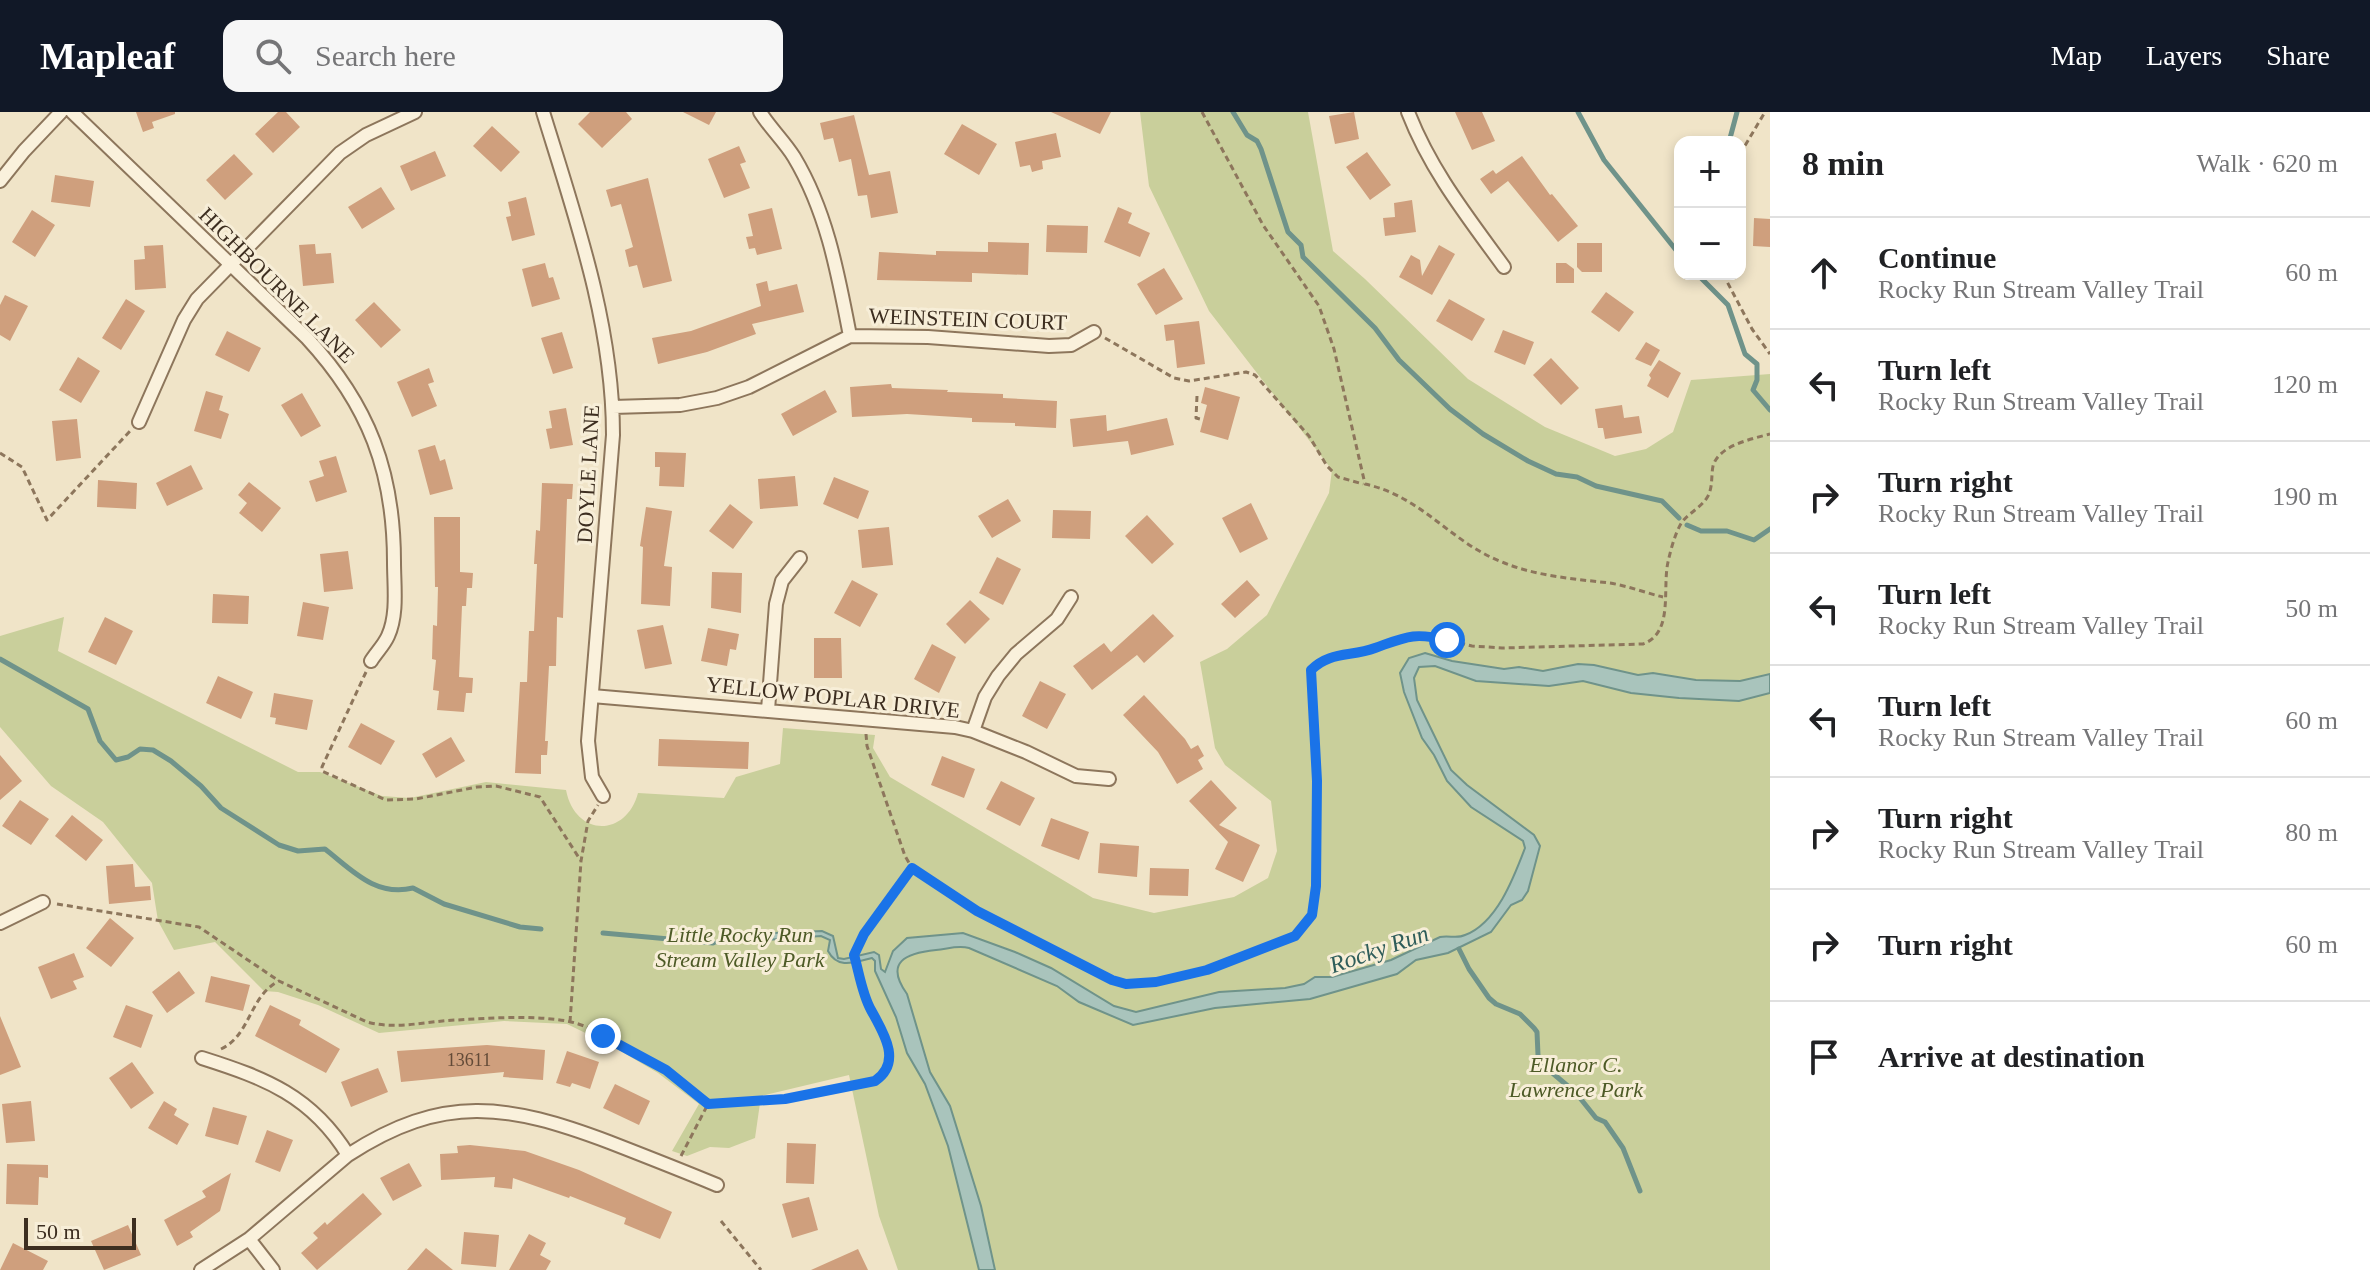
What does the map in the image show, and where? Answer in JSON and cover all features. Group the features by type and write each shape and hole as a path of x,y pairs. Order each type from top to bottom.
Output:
{"street":[{"path":"0,181 61,112"},
{"name":"HIGHBOURNE LANE","path":"72,112 331,364 356,401 376,445 392,513 394,609 388,636 371,661"},
{"path":"139,422 190,309 230,263 340,153 366,135 415,112"},
{"name":"DOYLE LANE","path":"543,112 597,301 605,335 613,407 588,753 592,777 603,796"},
{"path":"760,112 792,155 814,195 834,257 850,336"},
{"path":"1408,112 1421,146 1438,176 1504,267"},
{"name":"WEINSTEIN COURT","path":"613,407 680,405 717,398 749,387 850,336 928,337 1049,346 1071,345 1094,332"},
{"path":"768,710 776,604 782,581 800,558"},
{"path":"973,731 985,697 998,676 1016,654 1057,619 1071,597"},
{"name":"YELLOW POPLAR DRIVE","path":"592,696 867,718 973,731 1076,776 1109,779"},
{"path":"0,923 43,902"},
{"path":"202,1058 258,1076 290,1093 329,1127 348,1155"},
{"path":"201,1270 249,1239 348,1155 387,1132 444,1114 484,1111 530,1115 559,1123 717,1185"},
{"path":"249,1239 273,1270"}],"path":[{"path":"1202,112 1263,225 1319,306 1334,349 1365,484"},
{"path":"1746,144 1765,112"},
{"path":"1726,280 1752,329 1770,354"},
{"path":"1094,332 1174,378 1189,381 1246,372 1255,375 1309,436 1327,466 1338,477 1386,489 1406,498 1479,552 1503,563 1664,597"},
{"path":"1197,396 1196,418 1200,419"},
{"path":"0,453 22,467 47,520 139,422"},
{"path":"867,718 867,746 905,856 912,868 977,911 1112,980 1126,984 1156,982 1207,970 1295,936 1312,915 1316,886 1317,781 1311,670 1319,661 1333,655 1374,649 1401,637 1421,635 1472,646 1502,648 1643,644 1653,640 1664,619 1668,559 1675,539 1681,523 1704,503 1718,456 1743,442 1770,434"},
{"path":"371,661 322,771 386,800 407,800 496,786 540,797 581,861"},
{"path":"570,1022 581,861 588,821 603,796"},
{"path":"43,902 199,927 279,981 352,1016 382,1026 516,1018 570,1022 666,1070 708,1104 785,1099 875,1081 884,1075 889,1065 887,1036 871,1011 854,955 864,934 912,868"},
{"path":"202,1058 233,1043 262,994 279,981"},
{"path":"667,1164 680,1159 708,1104"},
{"path":"721,1221 761,1270"}],"green space":[{"path":"1140,112 1308,112 1333,251 1468,379 1545,427 1615,456 1646,449 1673,432 1691,380 1770,374 1770,1270 898,1270 879,1216 849,1075 761,1096 755,1138 729,1148 710,1147 687,1156 672,1151 699,1104 658,1073 567,1024 504,1021 379,1033 318,1005 278,992 264,991 215,942 174,950 158,921 152,883 103,822 51,786 0,727 0,636 64,617 58,651 298,772 320,772 382,796 410,798 486,782 566,790 579,817 601,826 623,818 632,808 638,793 724,798 736,777 780,764 783,728 875,735 873,748 890,777 1093,898 1154,913 1234,897 1268,878 1277,851 1271,801 1225,765 1215,748 1200,662 1227,649 1267,615 1329,493 1332,470 1209,311 1149,186"}],"water":[{"path":"1425,653 1452,661 1504,669 1519,667 1543,671 1578,664 1638,675 1653,673 1696,680 1740,681 1770,674 1770,693 1739,701 1679,698 1631,693 1583,681 1549,686 1476,681 1435,666 1419,667 1414,678 1417,700 1451,770 1534,835 1540,846 1528,891 1522,900 1511,905 1491,932 1448,953 1416,960 1397,974 1310,999 1215,1008 1133,1025 1079,1002 1057,986 969,948 925,951 902,961 898,967 900,983 907,994 930,1072 950,1106 981,1206 995,1270 979,1270 948,1146 925,1084 907,1053 896,1017 875,971 875,961 872,958 853,963 837,961 828,951 830,940 821,936 707,944 747,934 822,931 833,936 838,958 874,952 879,955 881,969 885,972 893,951 907,938 963,933 1051,968 1114,1006 1136,1012 1219,992 1304,984 1315,977 1332,977 1391,960 1440,937 1465,935 1476,929 1495,910 1510,885 1525,848 1523,841 1471,807 1447,781 1422,738 1400,673 1409,658"}],"building":[{"path":"136,112 175,114 152,122 154,128 143,132"},
{"path":"278,112 286,112 300,127 273,153 255,134"},
{"path":"590,112 626,112 632,119 602,148 578,124"},
{"path":"683,112 716,112 709,125"},
{"path":"1051,112 1111,112 1100,134"},
{"path":"1354,112 1359,139 1335,144 1329,116"},
{"path":"1455,112 1482,112 1495,141 1472,150"},
{"path":"854,115 869,175 890,171 898,213 871,218 867,195 858,196 851,159 839,162 833,138 824,140 820,123"},
{"path":"962,124 997,144 979,175 944,154"},
{"path":"492,126 520,152 501,172 473,146"},
{"path":"1056,133 1061,157 1042,161 1043,169 1032,172 1030,165 1020,167 1015,142"},
{"path":"739,146 746,162 740,164 750,188 724,198 708,159"},
{"path":"435,151 446,176 411,191 400,166"},
{"path":"1367,152 1391,185 1370,200 1346,167"},
{"path":"234,154 253,174 225,200 206,180"},
{"path":"1522,156 1550,195 1578,226 1558,242 1508,181 1491,194 1480,179 1493,170 1496,174"},
{"path":"55,175 94,181 90,207 51,202"},
{"path":"648,178 672,281 643,288 637,265 629,267 625,250 633,247 621,204 611,207 606,190"},
{"path":"381,187 395,209 362,229 348,207"},
{"path":"526,197 535,235 512,241 506,217 511,216 508,202"},
{"path":"1412,200 1416,232 1385,236 1383,218 1395,217 1394,203"},
{"path":"1118,207 1132,213 1128,223 1150,233 1140,257 1104,242"},
{"path":"772,208 782,249 757,255 755,248 749,249 746,237 753,236 748,214"},
{"path":"32,210 55,225 35,257 12,242"},
{"path":"1754,218 1770,219 1770,247 1753,246"},
{"path":"1047,225 1088,226 1087,253 1046,252"},
{"path":"988,242 1029,243 1028,275 972,273 972,282 877,280 879,252 936,255 936,251 988,252"},
{"path":"1577,243 1602,243 1602,272 1582,272 1577,267"},
{"path":"315,244 316,254 331,253 334,283 303,286 299,245"},
{"path":"163,245 166,288 135,290 134,260 145,259 144,246"},
{"path":"1439,245 1455,254 1432,295 1399,277 1411,255 1420,260 1422,276"},
{"path":"545,263 560,299 532,307 522,269"},
{"path":"1556,263 1566,263 1574,269 1574,283 1556,283"},
{"path":"1164,268 1183,299 1156,315 1137,284"},
{"path":"767,281 769,291 797,284 804,312 752,324 756,334 707,352 658,364 652,338 691,331 761,306 756,284"},
{"path":"1606,292 1634,312 1619,332 1591,312"},
{"path":"5,295 28,306 10,341 0,335 0,305"},
{"path":"126,299 145,311 121,350 102,338"},
{"path":"1449,299 1485,319 1472,341 1436,321"},
{"path":"374,302 401,330 381,348 355,320"},
{"path":"1199,321 1205,364 1177,368 1174,340 1166,341 1164,325"},
{"path":"1503,330 1534,342 1525,365 1494,352"},
{"path":"227,331 261,348 249,372 215,355"},
{"path":"562,332 573,368 553,374 541,338"},
{"path":"1646,342 1660,350 1651,366 1635,359"},
{"path":"78,357 100,371 81,403 59,390"},
{"path":"1551,358 1579,388 1561,405 1533,375"},
{"path":"1659,360 1681,373 1668,398 1647,386 1651,378 1649,375"},
{"path":"429,368 434,382 428,384 437,406 412,417 397,382"},
{"path":"891,384 892,388 1003,394 1003,398 1057,401 1056,428 907,414 852,417 850,387"},
{"path":"1205,387 1240,397 1228,440 1200,432 1207,405 1201,403"},
{"path":"825,390 837,412 793,436 781,414"},
{"path":"206,391 223,396 219,410 229,414 221,439 194,431"},
{"path":"302,393 321,426 301,437 281,405"},
{"path":"1622,405 1624,418 1639,416 1642,433 1605,439 1603,428 1598,428 1595,409"},
{"path":"566,408 573,445 550,449 546,429 552,428 549,411"},
{"path":"1106,415 1107,431 1167,418 1174,445 1131,455 1128,441 1073,447 1070,419"},
{"path":"77,419 81,458 56,461 52,421"},
{"path":"435,445 440,461 445,459 453,489 430,495 418,450"},
{"path":"655,452 686,453 684,487 659,486 660,467 655,467"},
{"path":"336,456 347,492 316,502 309,481 324,476 319,461"},
{"path":"191,465 203,489 167,506 156,483"},
{"path":"795,476 798,506 760,509 758,479"},
{"path":"834,477 869,491 858,519 823,504"},
{"path":"98,480 137,483 136,509 97,507"},
{"path":"249,482 281,508 262,532 239,513 247,503 238,495"},
{"path":"542,483 573,484 572,499 567,499 563,618 557,617 556,666 549,666 547,755 541,755 541,774 515,773 520,682 527,682 529,631 534,631 537,564 534,564 536,530 540,531"},
{"path":"1008,499 1021,521 992,538 978,516"},
{"path":"1251,503 1268,539 1240,553 1222,518"},
{"path":"730,504 753,522 733,549 709,531"},
{"path":"646,507 672,511 664,566 672,567 670,606 641,604 643,547 640,546"},
{"path":"1053,510 1091,511 1090,539 1052,538"},
{"path":"1147,515 1174,544 1152,564 1125,536"},
{"path":"434,517 460,517 460,572 473,573 472,588 467,588 466,606 462,606 459,677 473,678 472,693 466,693 464,712 437,710 439,691 433,690 436,660 432,659 433,625 437,626 438,587 435,587"},
{"path":"889,527 893,565 862,568 858,530"},
{"path":"348,551 353,589 324,592 320,554"},
{"path":"997,557 1021,569 1003,605 979,593"},
{"path":"712,572 742,573 741,613 711,608"},
{"path":"852,580 878,594 860,627 834,613"},
{"path":"1247,580 1260,595 1235,618 1221,604"},
{"path":"213,594 249,596 248,624 212,623"},
{"path":"970,600 990,619 965,644 946,624"},
{"path":"303,602 329,607 323,640 297,636"},
{"path":"1153,614 1174,636 1144,663 1137,655 1092,690 1073,666 1104,643 1111,652"},
{"path":"105,617 133,631 116,665 88,652"},
{"path":"663,625 672,664 645,669 637,630"},
{"path":"708,628 739,634 736,650 730,649 727,666 701,661"},
{"path":"814,638 841,638 842,678 814,678"},
{"path":"932,644 956,657 939,693 914,679"},
{"path":"218,676 253,692 241,719 206,703"},
{"path":"1040,681 1066,694 1047,729 1022,716"},
{"path":"274,693 313,700 307,730 275,724 276,718 270,717"},
{"path":"1144,695 1191,749 1198,745 1204,756 1198,760 1203,769 1177,784 1158,752 1123,715"},
{"path":"361,723 395,741 381,765 348,747"},
{"path":"451,737 465,761 436,778 422,754"},
{"path":"659,739 749,742 748,769 658,766"},
{"path":"0,755 22,781 0,800"},
{"path":"942,756 975,769 964,798 931,785"},
{"path":"1211,780 1237,808 1219,825 1260,845 1243,882 1215,869 1228,842 1189,801"},
{"path":"1001,781 1035,798 1020,826 986,809"},
{"path":"20,800 49,819 31,845 2,826"},
{"path":"72,815 103,840 86,861 55,836"},
{"path":"1051,818 1089,832 1079,860 1041,846"},
{"path":"1100,843 1139,846 1137,877 1098,873"},
{"path":"133,864 135,887 150,886 151,900 109,904 106,866"},
{"path":"1150,868 1189,869 1188,896 1149,895"},
{"path":"110,918 134,938 111,967 86,948"},
{"path":"74,953 84,977 73,981 77,989 51,999 38,967"},
{"path":"179,971 195,993 167,1013 152,992"},
{"path":"211,976 250,985 243,1011 205,1002"},
{"path":"126,1005 153,1015 141,1048 113,1037"},
{"path":"270,1005 301,1020 299,1025 340,1049 326,1073 255,1036"},
{"path":"0,1016 21,1067 0,1075"},
{"path":"487,1045 545,1050 543,1080 503,1077 504,1072 401,1082 397,1051"},
{"path":"567,1051 599,1062 590,1089 572,1083 570,1087 556,1083"},
{"path":"132,1062 154,1093 131,1109 109,1078"},
{"path":"378,1068 388,1092 351,1107 341,1082"},
{"path":"615,1084 650,1101 639,1125 603,1108"},
{"path":"31,1101 35,1141 6,1143 2,1104"},
{"path":"164,1101 177,1109 174,1115 189,1124 177,1145 148,1128"},
{"path":"213,1107 247,1116 238,1145 205,1136"},
{"path":"267,1130 293,1140 280,1172 255,1162"},
{"path":"787,1143 816,1144 814,1184 786,1183"},
{"path":"457,1146 525,1151 579,1170 672,1212 660,1239 624,1224 626,1218 513,1178 512,1189 494,1187 495,1177 441,1180 440,1154 458,1153"},
{"path":"409,1163 422,1186 393,1201 380,1178"},
{"path":"7,1164 48,1165 48,1178 39,1177 38,1205 6,1204"},
{"path":"231,1173 220,1211 190,1232 193,1237 177,1246 164,1220 206,1197 202,1191"},
{"path":"363,1193 382,1214 317,1270 301,1253 318,1238 313,1233 325,1222 327,1225"},
{"path":"809,1197 818,1230 792,1238 782,1204"},
{"path":"128,1225 141,1255 104,1270 91,1241"},
{"path":"464,1232 499,1235 496,1267 461,1264"},
{"path":"529,1234 546,1243 540,1255 551,1261 546,1270 509,1270"},
{"path":"13,1243 48,1261 43,1270 0,1270"},
{"path":"426,1248 453,1270 407,1270"},
{"path":"858,1249 868,1270 811,1270"}],"waterway":[{"path":"1233,112 1247,135 1257,141 1261,149 1288,232 1301,245 1303,257 1375,328 1399,360 1450,409 1483,434 1528,461 1556,474 1577,477 1596,486 1662,501 1679,518"},
{"path":"1578,112 1604,160 1674,248"},
{"path":"1731,136 1737,112"},
{"path":"1703,280 1728,305 1745,354 1757,364 1757,380 1753,390 1770,410"},
{"path":"1687,525 1701,531 1727,531 1754,540 1770,529"},
{"path":"0,659 88,709 100,741 116,760 140,749 153,750 201,786 221,808 279,845 298,851 325,849 376,885 399,890 413,888 444,904 520,927 541,929"},
{"path":"603,933 713,943"},
{"path":"1459,949 1489,998 1520,1014 1537,1032 1538,1055 1543,1065 1576,1093 1596,1118 1605,1122 1623,1148 1640,1191"}],"route":[{"path":"603,1036 666,1070 708,1104 785,1099 875,1081 884,1075 889,1065 887,1036 871,1011 854,955 864,934 912,868 977,911 1112,980 1126,984 1156,982 1207,970 1295,936 1312,915 1316,886 1317,781 1311,670 1328,657 1374,649 1401,637 1421,635 1447,640"}],"park label":[{"name":"Little Rocky Run Stream Valley Park","path":"740,946"},
{"name":"Ellanor C. Lawrence Park","path":"1576,1076"}],"water label":[{"name":"Rocky Run","path":"1379,949"}]}
